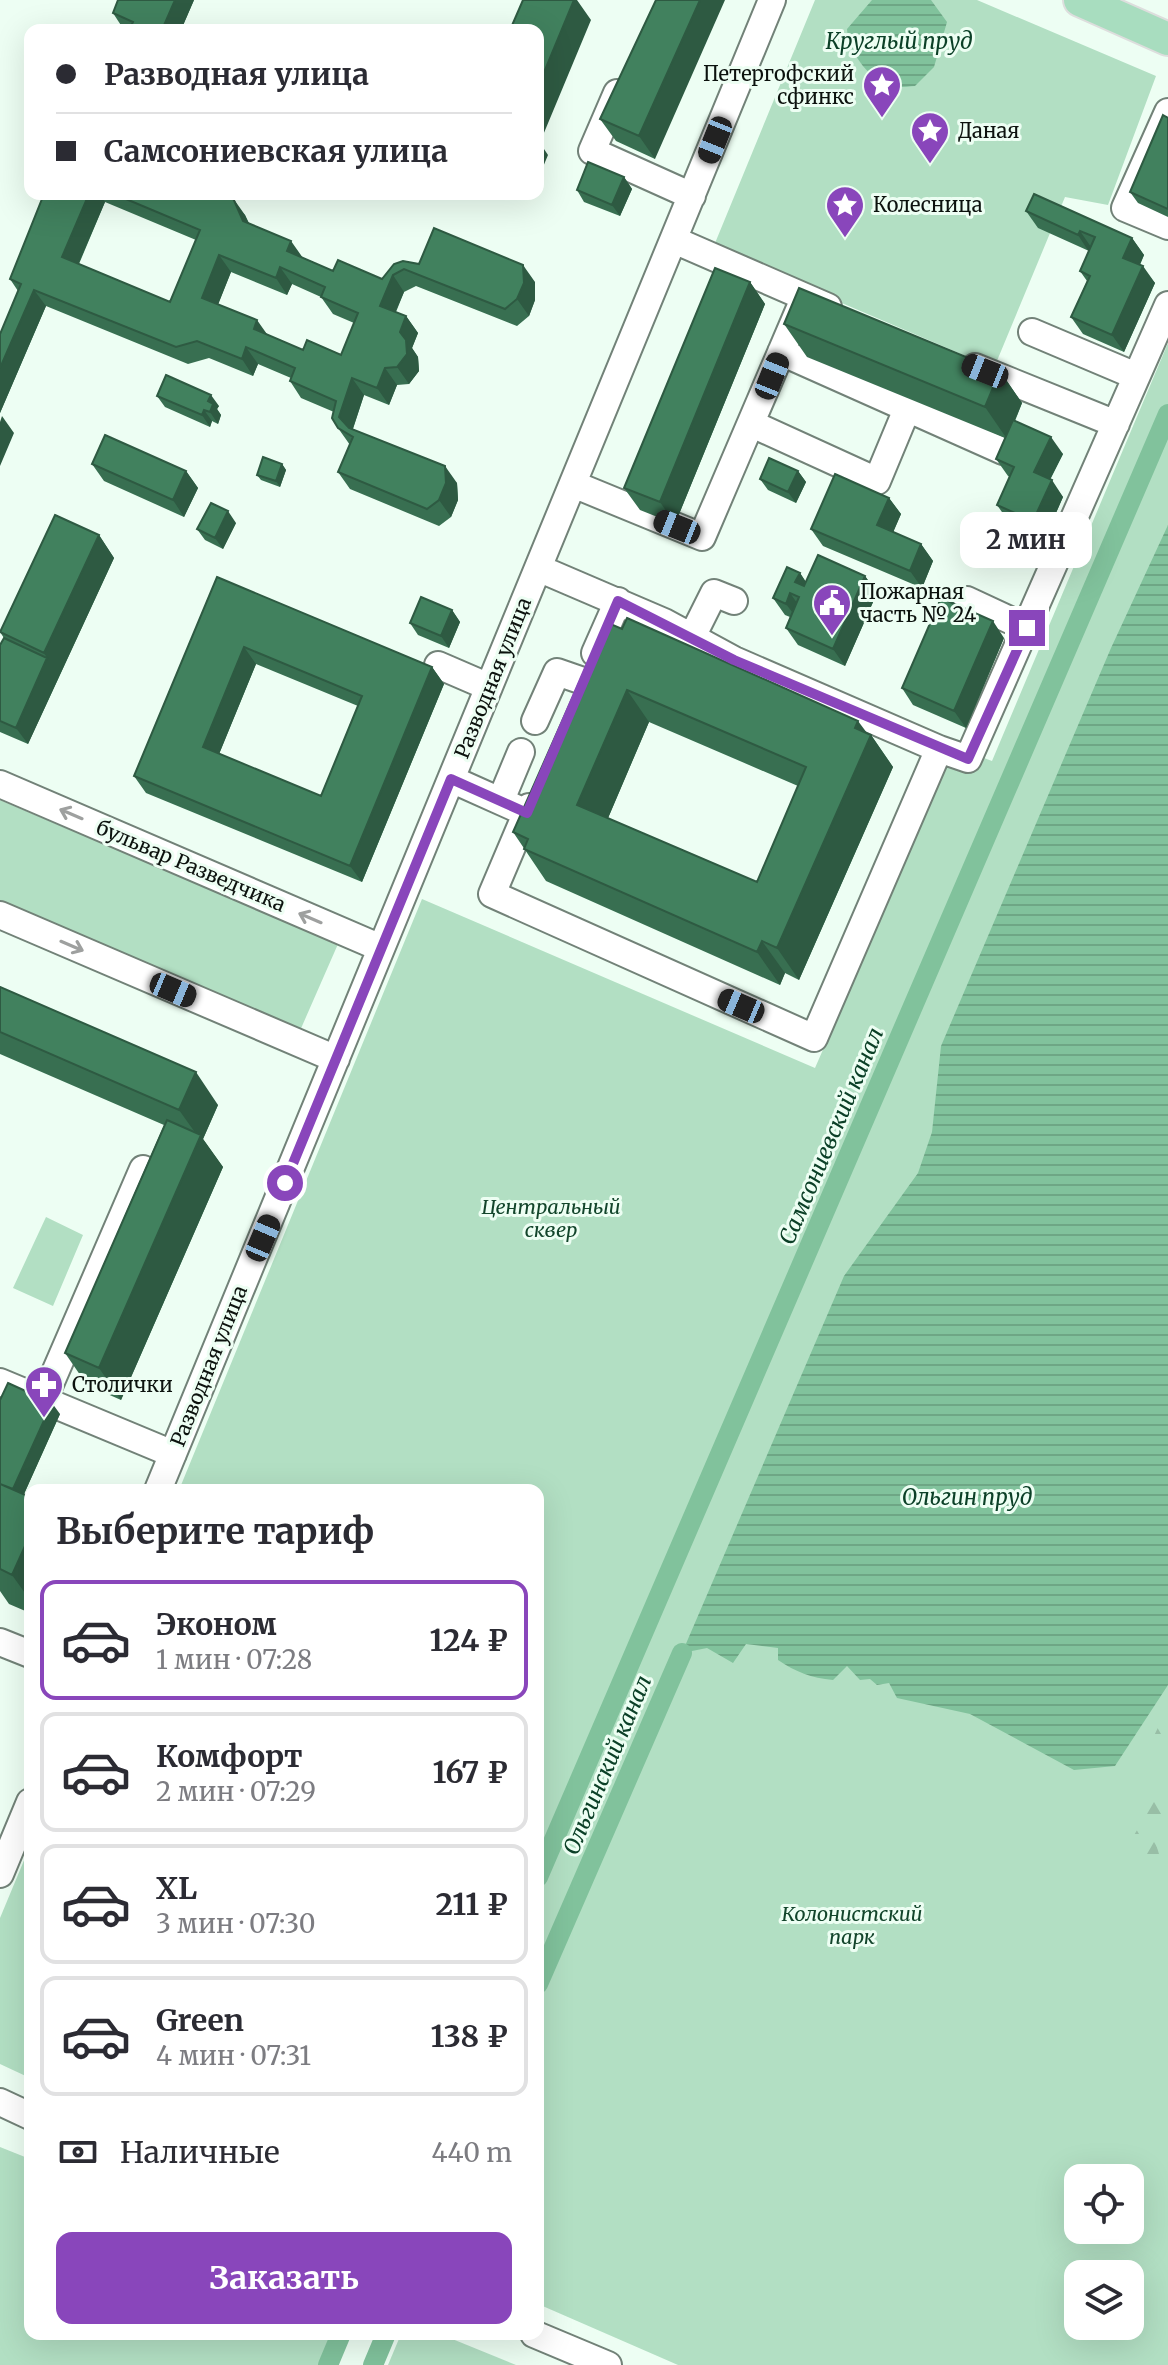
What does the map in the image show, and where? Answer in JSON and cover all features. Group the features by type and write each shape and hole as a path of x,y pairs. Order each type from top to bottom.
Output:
{"main road":[{"path":"1080,0 1168,39"},
{"path":"1130,0 1168,17"}],"street":[{"name":"Разводная улица","path":"160,1484 772,0"},
{"path":"628,69 592,151 692,196"},
{"path":"1168,112 1125,208 1168,226"},
{"path":"674,240 847,315"},
{"path":"573,484 702,537 804,297"},
{"path":"538,568 664,622 691,639 968,759 1168,305"},
{"path":"1032,332 1136,376"},
{"path":"781,352 1003,451"},
{"path":"958,360 1116,424"},
{"path":"752,424 877,481 907,409"},
{"path":"691,639 714,593 734,601"},
{"path":"967,600 1027,628"},
{"path":"571,709 618,601"},
{"path":"438,665 489,687"},
{"path":"535,721 557,672 583,681"},
{"path":"538,786 492,894 814,1038 939,749"},
{"path":"501,800 521,752"},
{"path":"451,779 527,813"},
{"name":"бульвар Разведчика","path":"0,784 381,948"},
{"path":"2,922 336,1059"},
{"path":"44,1398 143,1169"},
{"path":"3,1390 44,1398 173,1454"},
{"path":"0,1642 24,1652"},
{"path":"0,1874 24,1816"},
{"path":"0,2102 24,2113"},
{"path":"544,2338 608,2365"}],"green space":[{"path":"815,0 977,0 1156,76 1108,205 1065,197 994,368 713,248"},
{"name":"Колонистский парк","path":"1168,343 1168,2365 678,2365 544,2307 544,1484 181,1484 422,899 815,1068 955,747 992,761"},
{"path":"0,800 338,944 299,1033 0,903"},
{"path":"46,1217 83,1235 53,1306 13,1288"},
{"path":"1168,1707 1168,1759 1153,1756 1151,1742"},
{"path":"1168,1789 1168,1826 1155,1841 1159,1854 1140,1870 1130,1842 1143,1820 1135,1805"},
{"path":"24,1860 24,2075 0,2064 0,1918"},
{"path":"0,2147 24,2157 24,2340 330,2340 320,2365 0,2365"},
{"path":"398,2340 455,2340 516,2365 388,2365"}],"water":[{"name":"Круглый пруд","path":"872,0 931,0 947,22 934,67 915,86 886,84 870,73 856,56 847,29"},
{"name":"Ольгин пруд","path":"1168,525 1168,1685 1115,1766 1074,1770 970,1714 897,1698 889,1683 877,1685 870,1679 860,1680 847,1666 833,1680 811,1676 778,1660 778,1648 746,1644 733,1663 707,1648 682,1653 844,1276 918,1173 932,1132 941,1046 1111,648"}],"building":[{"path":"118,0 175,0 165,24 132,24 113,13"},
{"path":"523,0 574,0 544,72 544,24 513,24"},
{"path":"656,0 700,0 639,136 600,119"},
{"path":"1163,115 1168,118 1168,209 1130,192"},
{"path":"588,162 624,177 612,205 577,190"},
{"path":"1034,194 1132,238 1123,258 1143,266 1112,335 1071,317 1090,276 1080,271 1095,237 1080,231 1078,235 1026,211"},
{"path":"42,200 86,200 62,257 170,302 200,230 128,200 234,200 243,221 291,241 287,251 333,271 338,260 382,279 394,264 403,261 419,264 434,228 523,265 524,283 517,299 505,309 404,269 393,275 380,306 406,316 400,332 406,340 407,354 397,367 385,368 377,388 352,378 339,417 349,428 445,466 446,483 439,500 427,509 338,472 353,437 338,428 332,418 336,401 290,381 295,368 246,347 242,359 197,341 176,347 34,290 0,368 0,334 21,284 10,279","holes":["219,255 276,278 280,267 325,287 321,297 358,313 341,355 307,340 303,350 254,329 257,320 202,298"]},
{"path":"715,268 750,282 660,502 624,488"},
{"path":"799,288 1000,371 985,407 784,324"},
{"path":"166,375 211,395 208,401 213,404 210,412 204,410 202,415 157,396"},
{"path":"1013,420 1051,437 1034,472 1052,480 1033,521 997,505 1014,467 996,459"},
{"path":"105,435 186,471 173,500 92,464"},
{"path":"263,457 282,464 276,481 257,475"},
{"path":"769,458 798,471 788,492 760,479"},
{"path":"835,474 889,498 877,525 921,544 910,571 811,529"},
{"path":"211,503 228,511 215,538 197,529"},
{"path":"55,515 99,535 44,653 0,632"},
{"path":"818,555 865,576 833,649 786,628 799,597 790,593 786,604 773,598 787,567 800,573 795,582 804,586"},
{"path":"217,577 432,667 350,866 134,776","holes":["244,647 362,696 321,796 203,747"]},
{"path":"421,597 452,610 441,636 410,623"},
{"path":"941,598 993,621 954,711 902,688"},
{"path":"627,618 858,721 855,728 871,735 777,948 762,941 757,952 524,849 528,839 513,832 606,622 622,629","holes":["627,690 806,767 757,882 577,805"]},
{"path":"4,638 47,658 16,728 0,721 0,645"},
{"path":"0,987 196,1072 179,1110 0,1032"},
{"path":"167,1120 201,1135 99,1368 65,1353"},
{"path":"8,1383 52,1403 13,1489 0,1484 0,1400"},
{"path":"0,1484 24,1494 24,1548 12,1575 0,1569"}],"waterway":[{"name":"Самсониевский канал","path":"544,1863 1168,414"},
{"name":"Ольгинский канал","path":"544,1970 682,1653"},
{"name":"Самсониевский канал","path":"328,2365 338,2340"},
{"name":"Ольгинский канал","path":"373,2365 383,2340"}],"place":[{"name":"Петергофский сфинкс","path":"882,119"},
{"name":"Даная","path":"930,165"},
{"name":"Колесница","path":"845,239"},
{"name":"Пожарная часть № 24","path":"832,637"},
{"name":"Столички","path":"44,1419"}],"route":[{"path":"285,1183 451,779 527,813 618,601 734,660 968,759 1027,628"}],"park label":[{"name":"Центральный сквер","path":"551,1218"}]}
